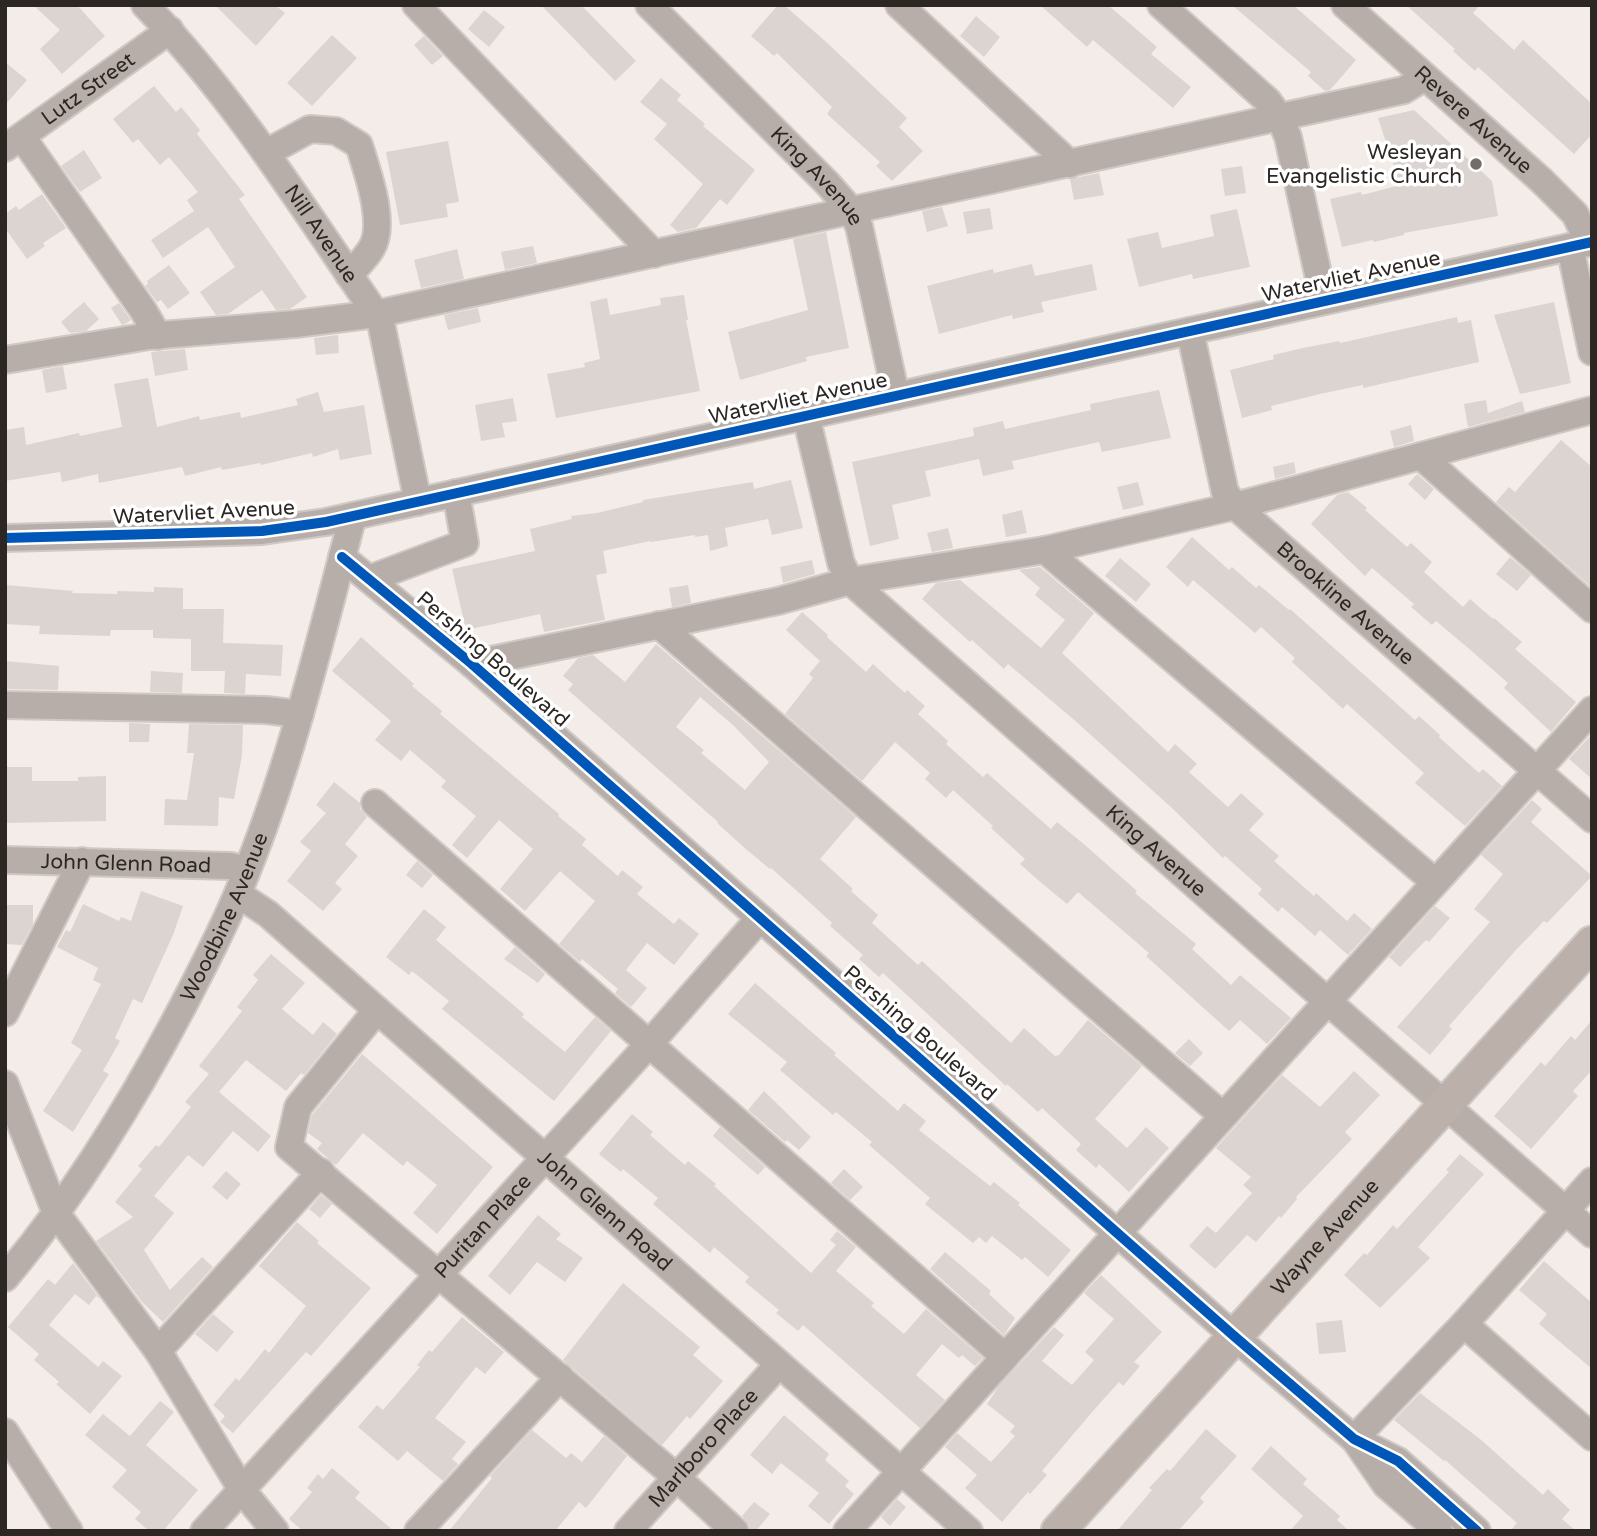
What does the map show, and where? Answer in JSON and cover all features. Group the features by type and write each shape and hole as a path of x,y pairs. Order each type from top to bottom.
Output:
{"main road":[{"name":"Wayne Avenue","path":"1058,1531 1592,943"}],"street":[{"name":"Nill Avenue","path":"145,5 170,30 241,117 381,323 418,502"},
{"path":"416,5 654,254"},
{"name":"King Avenue","path":"649,5 850,209 859,226 896,396"},
{"path":"899,5 1069,164"},
{"path":"1161,5 1268,101 1280,118 1288,137 1324,302"},
{"name":"Revere Avenue","path":"1345,5 1542,181 1575,214 1584,244 1592,352"},
{"name":"Lutz Street","path":"11,141 170,30"},
{"path":"5,360 158,335 295,324 376,314 1404,90 1425,77"},
{"path":"266,153 310,130 336,131 359,145 372,188 377,228 373,248 349,275"},
{"path":"11,141 144,310 158,335"},
{"name":"Watervliet Avenue","path":"5,538 262,531 353,516 1584,244"},
{"name":"Brookline Avenue","path":"1190,331 1226,492 1235,506 1592,819"},
{"path":"472,664 778,601 850,581 1045,550 1235,506 1592,411"},
{"name":"King Avenue","path":"806,416 841,563 850,581 1592,1234"},
{"path":"1421,456 1592,609"},
{"path":"369,579 465,543 456,493"},
{"name":"Woodbine Avenue","path":"5,1278 57,1213 107,1139 157,1055 219,937 238,894 279,781 300,714 353,516"},
{"path":"1045,550 1435,883"},
{"name":"Pershing Boulevard","path":"342,557 472,664 1116,1233 1354,1439 1387,1485 1439,1531"},
{"path":"659,625 1223,1116"},
{"path":"5,705 266,710 300,714"},
{"path":"846,1531 1592,710"},
{"path":"375,803 1004,1356"},
{"name":"John Glenn Road","path":"5,860 231,866 247,870"},
{"path":"5,1013 82,861"},
{"name":"John Glenn Road","path":"238,894 268,914 969,1531"},
{"name":"Puritan Place","path":"204,1531 650,1043 760,918"},
{"path":"377,1010 298,1107 289,1147 560,1377 735,1531"},
{"path":"5,1084 57,1213 158,1351 242,1490 275,1531"},
{"path":"158,1351 321,1172"},
{"path":"1354,1439 1464,1324 1592,1181"},
{"path":"1464,1324 1592,1437"},
{"name":"Marlboro Place","path":"628,1531 779,1364"},
{"path":"418,1531 560,1377"},
{"path":"5,1432 69,1531"},
{"name":"Pershing Boulevard","path":"1354,1439 1398,1461 1477,1531"}],"building":[{"path":"33,5 77,5 105,36 62,74 40,49 60,30"},
{"path":"215,5 275,5 285,13 256,46"},
{"path":"541,5 581,5 636,61 615,81"},
{"path":"778,5 784,5 824,40 907,118 899,127 923,151 892,181 876,166 880,162 827,114 832,107 777,53 774,56 751,36"},
{"path":"1040,5 1108,5 1157,47 1151,54 1191,87 1173,108 1093,40 1087,47"},
{"path":"1232,5 1293,5 1356,60 1330,90 1325,91 1308,76 1311,72"},
{"path":"1406,5 1480,5 1473,13 1514,50 1523,40 1592,104 1592,134 1574,154 1478,67 1475,71"},
{"path":"484,10 505,27 489,47 468,29"},
{"path":"976,16 1000,37 984,57 960,36"},
{"path":"332,35 357,58 312,106 287,83"},
{"path":"424,36 443,56 432,65 414,45"},
{"path":"5,62 27,80 5,105"},
{"path":"661,78 681,95 677,100 705,124 703,126 755,170 727,205 720,199 696,228 678,232 670,225 703,184 654,139 667,124 640,102"},
{"path":"154,86 176,112 181,107 200,130 197,134 245,195 239,199 307,297 290,309 276,310 262,290 228,314 216,315 200,292 235,267 208,227 163,258 151,240 194,211 187,200 198,192 169,157 160,165 138,139 133,143 113,119"},
{"path":"1414,110 1492,181 1498,216 1342,247 1330,199 1361,192 1362,195 1400,185 1378,118"},
{"path":"448,141 459,202 446,204 448,217 400,225 386,152"},
{"path":"84,150 102,178 80,192 61,166"},
{"path":"1242,166 1246,193 1225,196 1221,169"},
{"path":"1099,173 1104,195 1074,200 1070,179"},
{"path":"42,194 66,228 43,243 45,246 27,259 5,228 5,214 16,206 19,210"},
{"path":"942,207 948,226 927,232 922,211"},
{"path":"990,208 993,229 967,234 963,212"},
{"path":"1237,209 1250,267 1193,279 1192,274 1139,287 1127,239 1158,232 1162,248 1214,236 1210,215"},
{"path":"826,232 849,348 806,357 807,361 740,380 728,332 808,310 793,239"},
{"path":"533,246 537,263 505,270 501,252"},
{"path":"457,249 464,279 421,288 414,260"},
{"path":"1032,264 1035,276 1092,264 1097,290 1041,302 1044,312 1013,319 1012,315 939,334 927,286 993,269 994,273"},
{"path":"169,265 190,293 168,309 161,300 157,302 145,286 147,281"},
{"path":"684,295 686,320 700,391 556,418 547,374 585,367 584,363 600,359 590,302 607,298 610,315 661,305 660,298"},
{"path":"84,302 99,319 86,331 70,333 61,322"},
{"path":"1554,302 1571,383 1520,394 1494,315"},
{"path":"119,303 131,320 122,325 111,308"},
{"path":"478,308 481,322 448,330 444,315"},
{"path":"1457,317 1458,323 1471,320 1479,362 1363,388 1363,385 1320,394 1271,406 1272,410 1242,418 1230,370 1274,359 1273,355"},
{"path":"338,335 339,353 316,355 314,338"},
{"path":"185,349 188,370 155,376 151,352"},
{"path":"63,366 67,389 46,393 42,370"},
{"path":"148,378 157,427 199,416 200,420 240,412 241,418 298,405 296,399 318,392 324,412 364,405 372,454 340,460 338,449 313,457 312,453 261,465 260,463 222,470 221,467 185,476 182,467 99,483 98,474 62,482 60,472 5,481 5,430 24,427 26,445 122,427 114,384"},
{"path":"1159,390 1171,438 1102,452 1099,442 1012,461 1014,469 983,476 979,459 925,471 931,496 892,505 899,539 870,546 852,462 974,436 973,428 1003,421 1005,429 1091,410 1090,404"},
{"path":"513,398 517,421 502,423 505,437 481,441 475,405"},
{"path":"1486,400 1488,413 1522,401 1525,412 1468,427 1464,404"},
{"path":"1411,425 1414,441 1394,447 1390,431"},
{"path":"1561,440 1592,467 1592,588 1496,502 1509,487 1515,492"},
{"path":"1294,462 1296,473 1275,479 1273,467"},
{"path":"1417,474 1434,489 1425,500 1408,484"},
{"path":"791,480 803,528 772,535 768,519 725,528 728,546 710,551 708,535 695,535 603,551 607,573 596,575 605,620 544,632 540,614 466,630 452,569 535,551 530,529 572,519 571,516 597,513 643,500 753,482 754,489"},
{"path":"1138,482 1144,505 1123,510 1117,487"},
{"path":"1348,492 1407,547 1411,543 1432,562 1424,572 1463,607 1470,599 1522,642 1515,649 1576,702 1551,732 1504,688 1508,683 1467,647 1436,621 1432,625 1411,607 1414,604 1372,568 1365,576 1311,524 1337,495"},
{"path":"1022,510 1027,533 1006,537 1002,515"},
{"path":"948,528 953,548 932,552 927,533"},
{"path":"1192,537 1229,570 1232,567 1256,588 1259,585 1290,609 1415,720 1419,716 1479,773 1483,769 1502,786 1465,826 1415,783 1424,773 1347,704 1343,709 1292,662 1295,658 1261,627 1255,633 1193,580 1188,587 1166,567"},
{"path":"1510,557 1531,575 1517,591 1496,574"},
{"path":"1120,558 1151,584 1136,602 1105,576"},
{"path":"812,560 815,574 783,583 780,567"},
{"path":"1040,567 1094,613 1062,653 1168,752 1175,744 1197,764 1189,772 1228,807 1241,793 1264,814 1249,830 1279,856 1274,861 1347,921 1354,913 1372,929 1348,955 1320,930 1315,936 1282,907 1278,912 1258,894 1262,889 1225,856 1223,858 1072,718 1008,664 1004,669 922,599 936,583 960,580 1041,648 1065,620 1035,595 1040,588 1019,570"},
{"path":"6,585 73,591 72,593 117,594 117,591 154,592 154,587 183,588 183,609 224,609 223,643 283,645 281,676 246,674 245,694 224,693 225,671 191,671 191,639 153,638 153,630 111,630 110,636 39,634 40,626 5,624"},
{"path":"688,585 691,603 672,607 669,588"},
{"path":"802,612 866,672 873,664 905,693 907,690 925,706 918,714 948,741 946,744 983,777 987,773 1051,829 1057,822 1086,846 1137,891 1135,893 1196,944 1192,949 1231,985 1240,975 1291,1018 1267,1044 1240,1020 1229,1031 1146,956 1149,953 1078,892 1067,904 1038,880 1020,864 1025,859 991,828 993,826 953,790 946,798 925,779 930,773 895,742 862,781 785,714 813,678 809,674 820,661 786,630"},
{"path":"361,637 442,711 440,714 586,839 582,845 618,876 622,870 643,887 637,894 674,924 679,918 699,934 674,965 647,943 626,970 647,988 631,1007 615,993 618,989 559,944 595,901 560,871 525,911 500,889 533,849 499,820 467,858 452,845 476,816 441,787 446,781 410,750 401,761 375,740 391,721 332,671"},
{"path":"656,644 856,817 820,859 878,915 872,923 918,965 922,961 1011,1043 1024,1028 1055,1056 1059,1055 1088,1020 1142,1066 1095,1119 1127,1148 1146,1127 1169,1148 1129,1192 1099,1164 1096,1168 1076,1150 1081,1144 1042,1108 1038,1112 1007,1084 1006,1086 883,973 879,977 859,959 863,955 830,926 832,923 568,690 573,684 563,676 578,658 593,655 625,682","holes":["700,697 733,725 769,762 745,790 701,753 704,750 676,727"]},
{"path":"5,661 59,666 58,690 5,689"},
{"path":"151,671 183,673 182,693 150,692"},
{"path":"129,723 150,724 149,742 129,742"},
{"path":"189,724 243,725 242,755 234,799 219,797 218,826 164,825 165,799 187,800 194,753 187,753"},
{"path":"1592,734 1592,779 1569,759"},
{"path":"5,767 32,767 32,781 78,781 78,777 106,776 106,821 5,823"},
{"path":"334,782 360,803 360,809 367,817 345,844 358,856 335,883 342,889 323,911 287,881 311,851 300,842 326,813 316,805"},
{"path":"1532,800 1542,809 1531,822 1592,876 1547,923 1544,921 1515,951 1449,1026 1452,1029 1430,1055 1397,1027 1490,922 1474,909 1503,874 1481,855"},
{"path":"417,861 433,875 422,888 406,875"},
{"path":"141,891 183,906 142,1003 133,999 115,1038 120,1041 103,1071 109,1074 73,1132 43,1111 82,1050 71,1043 101,984 93,980 98,968 57,947 66,930 70,932 83,904 119,921 121,917 131,921"},
{"path":"7,905 33,905 33,924 22,945 5,944"},
{"path":"1435,906 1450,918 1429,942 1426,940 1400,967 1389,957"},
{"path":"424,909 446,927 436,940 565,1052 595,1017 611,1031 554,1101 442,1009 449,1001 412,971 409,975 386,957"},
{"path":"515,947 545,974 538,983 504,959"},
{"path":"271,954 305,983 282,1009 313,1035 323,1022 337,1034 304,1075 301,1073 286,1091 246,1060 219,1092 271,1136 258,1152 233,1131 203,1167 188,1155 154,1196 174,1213 144,1250 170,1290 202,1257 213,1267 163,1322 142,1302 96,1241 133,1217 115,1202 142,1169 138,1166 156,1145 159,1147 191,1107 185,1102 209,1074 199,1066 242,1011 237,1007 258,980 253,975"},
{"path":"755,983 898,1111 904,1103 926,1121 919,1130 990,1186 994,1182 1071,1250 1048,1277 1025,1257 1022,1260 992,1236 986,1243 979,1237 973,1243 925,1204 930,1198 869,1145 872,1142 836,1112 833,1115 780,1070 787,1062 728,1014"},
{"path":"1592,1020 1592,1070 1573,1091 1578,1096 1531,1149 1494,1116 1541,1062 1545,1066 1571,1036 1575,1040"},
{"path":"1189,1039 1203,1053 1190,1066 1175,1053"},
{"path":"362,1054 493,1167 437,1234 413,1213 437,1185 407,1161 403,1166 363,1133 336,1165 317,1149 322,1143 308,1133 312,1115"},
{"path":"1354,1071 1380,1095 1345,1132 1352,1139 1256,1242 1247,1235 1215,1269 1189,1246 1207,1226 1216,1233 1252,1193 1243,1185 1251,1177 1216,1148 1282,1075 1320,1107"},
{"path":"764,1091 811,1137 799,1150 787,1140 785,1142 748,1110"},
{"path":"632,1114 653,1132 650,1135 685,1165 688,1161 716,1184 714,1186 811,1273 836,1245 830,1240 837,1231 856,1247 836,1271 874,1303 871,1306 904,1334 926,1309 983,1358 975,1366 962,1355 959,1358 942,1344 916,1375 945,1400 920,1428 803,1325 798,1331 776,1313 779,1310 745,1282 749,1277 714,1247 710,1253 653,1204 658,1198 623,1169 621,1172 599,1154"},
{"path":"720,1127 765,1167 758,1175 713,1136"},
{"path":"1460,1154 1484,1174 1418,1247 1430,1258 1380,1308 1344,1275 1364,1253 1367,1255 1393,1225 1397,1229 1449,1172 1446,1170"},
{"path":"844,1169 863,1187 850,1200 831,1183"},
{"path":"226,1171 241,1184 227,1200 212,1187"},
{"path":"321,1195 332,1204 320,1218 309,1209"},
{"path":"538,1215 561,1234 556,1239 583,1258 565,1282 537,1262 510,1295 488,1276"},
{"path":"297,1222 319,1241 317,1243 371,1288 311,1356 306,1352 233,1433 220,1422 225,1416 213,1405 236,1378 239,1381 265,1349 269,1353 306,1306 259,1266"},
{"path":"945,1252 991,1291 989,1294 1015,1318 1004,1335 930,1269"},
{"path":"1544,1261 1592,1303 1592,1369 1539,1324 1547,1314 1519,1290"},
{"path":"73,1263 100,1299 96,1296 89,1305 75,1294 49,1325 98,1367 103,1361 122,1376 90,1414 56,1384 59,1382 34,1360 39,1354 8,1327 48,1279 55,1285"},
{"path":"1101,1275 1162,1332 1134,1362 1140,1366 1123,1386 1119,1382 1093,1411 1042,1471 1047,1475 1002,1522 965,1488 977,1475 945,1447 957,1433 991,1462 1015,1436 1010,1432 1015,1426 987,1404 999,1386 1054,1327 1064,1335 1042,1361 1072,1385 1094,1360 1085,1352 1114,1319 1084,1293"},
{"path":"623,1283 700,1347 693,1355 723,1381 690,1419 687,1416 662,1445 563,1360"},
{"path":"213,1314 234,1332 217,1352 195,1334"},
{"path":"462,1317 504,1352 485,1374 476,1367 435,1418 466,1442 452,1459 458,1464 443,1481 407,1451 398,1461 358,1427 377,1405 383,1410 420,1367 417,1365 429,1350 432,1352"},
{"path":"1342,1320 1346,1352 1319,1354 1316,1323"},
{"path":"1420,1393 1480,1439 1543,1495 1548,1489 1570,1510 1562,1519 1576,1531 1510,1531 1517,1523 1394,1420"},
{"path":"160,1401 174,1412 146,1445 198,1490 163,1531 149,1531 135,1519 141,1512 112,1487 127,1470 85,1435 103,1414 130,1436"},
{"path":"784,1415 829,1454 825,1460 849,1481 845,1486 854,1494 829,1524 808,1506 819,1493 781,1463 772,1474 750,1455"},
{"path":"1206,1429 1237,1456 1200,1498 1204,1502 1178,1531 1117,1531 1152,1490 1149,1488 1167,1469 1170,1471"},
{"path":"532,1430 566,1458 571,1453 582,1462 604,1436 627,1456 586,1508 579,1502 555,1531 449,1531 492,1478 490,1476"},
{"path":"1271,1446 1307,1479 1303,1484 1340,1516 1337,1520 1349,1531 1290,1531 1303,1516 1251,1469"},
{"path":"332,1468 360,1492 355,1498 394,1531 303,1531 289,1519 312,1492 307,1488 318,1474 323,1479"},
{"path":"897,1499 906,1507 890,1526 881,1517"},
{"path":"754,1502 770,1514 756,1531 750,1531 750,1526 742,1516"}],"cycle path":[{"path":"5,538 262,531 326,522 1592,242"},
{"path":"342,557 472,664 1354,1439 1398,1461 1477,1531"}],"place":[{"name":"Wesleyan Evangelistic Church","path":"1476,164"}]}
